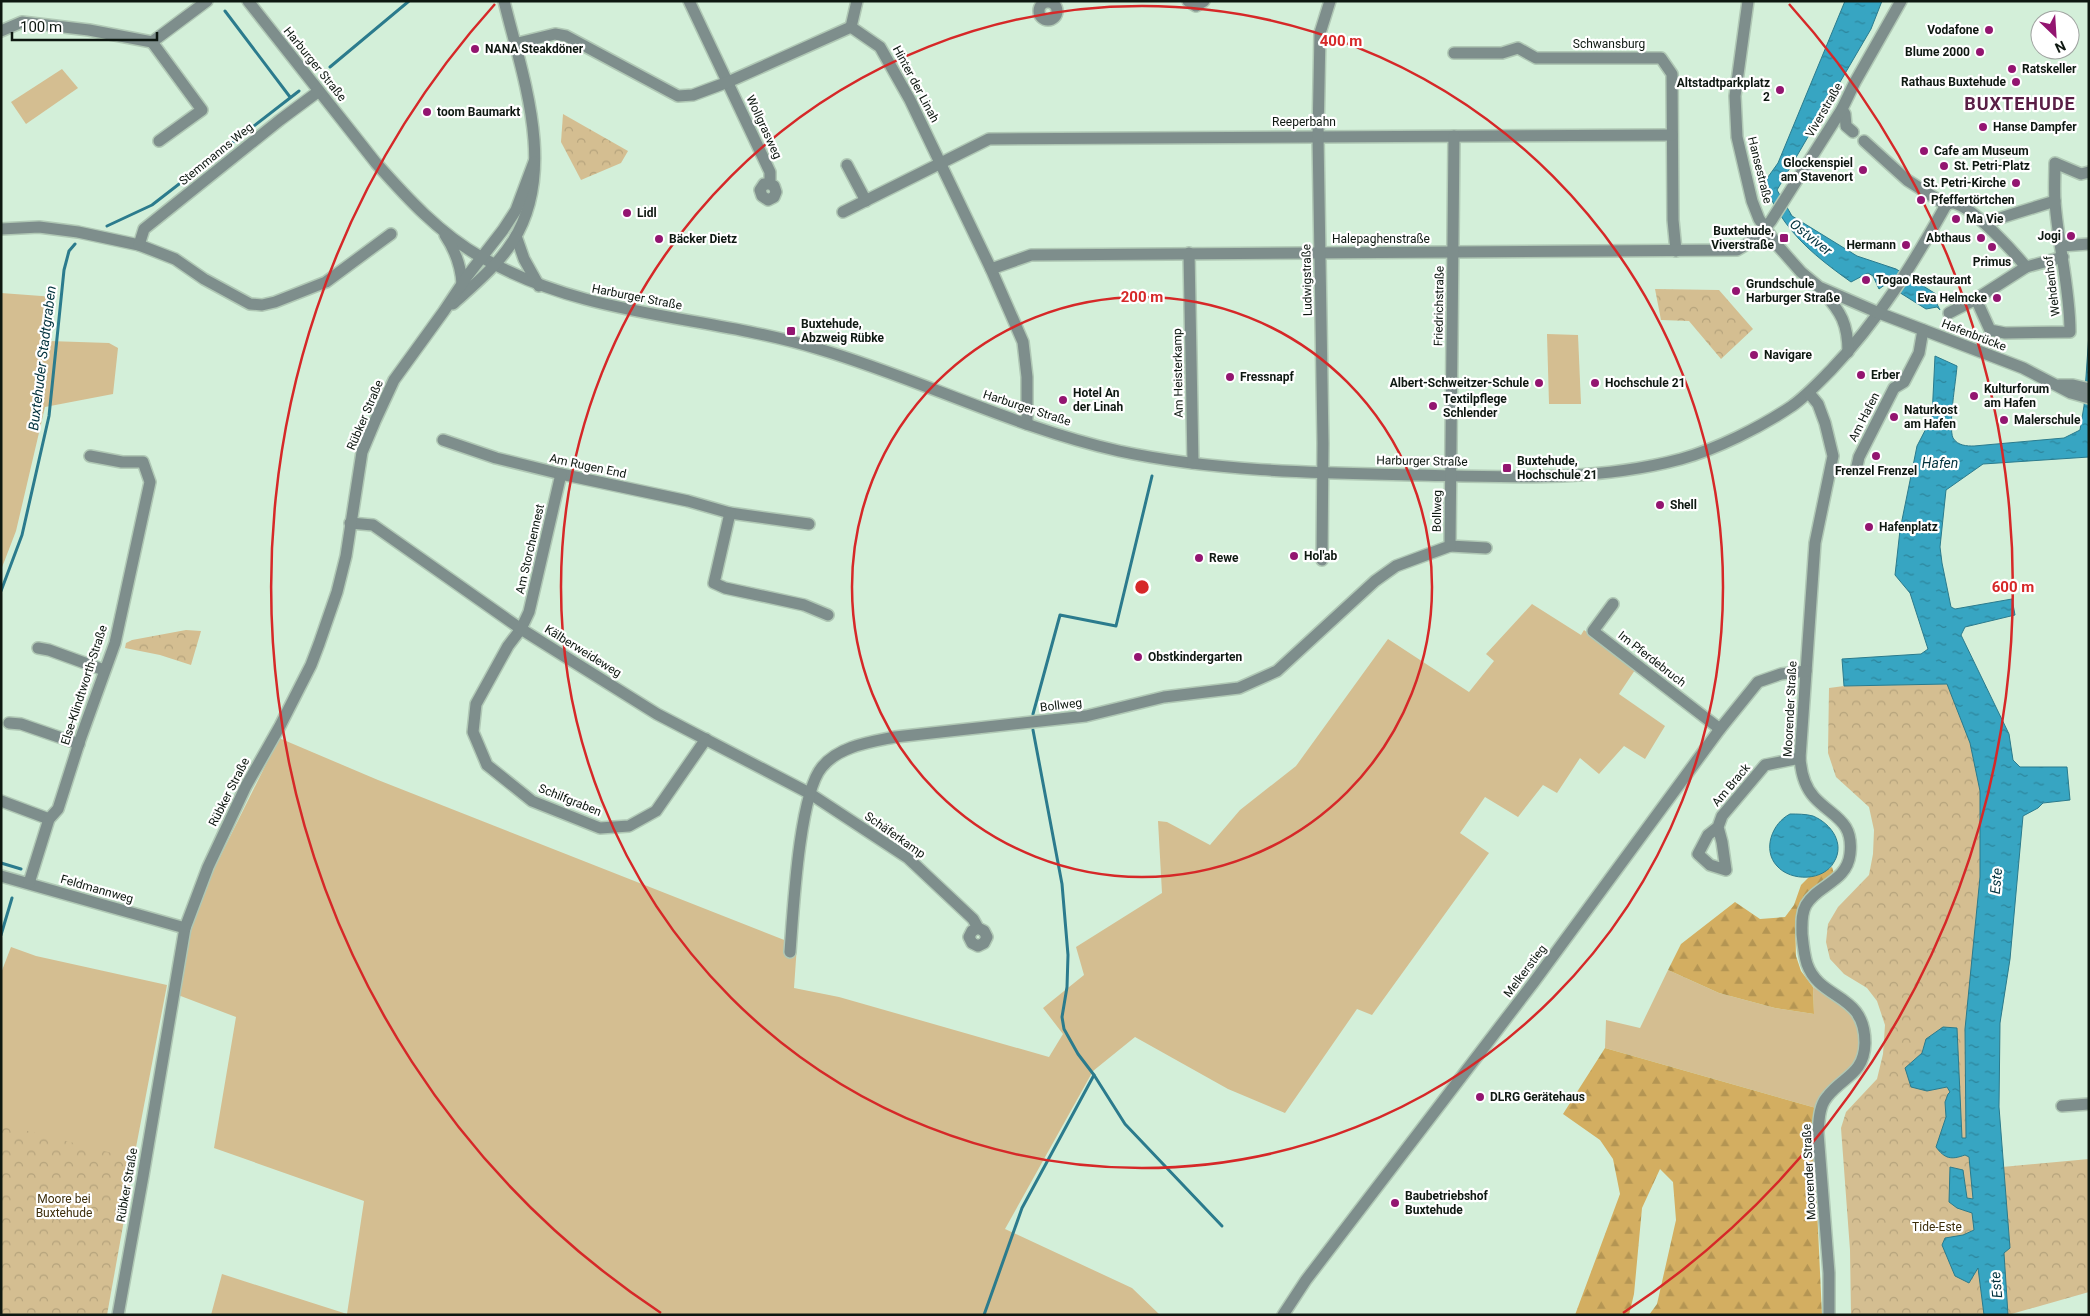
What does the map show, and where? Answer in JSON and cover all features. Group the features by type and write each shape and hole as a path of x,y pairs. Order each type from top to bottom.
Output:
{"street":[{"path":"152,42 207,1"},
{"name":"Harburger Straße","path":"248,1 376,163 422,211 442,229 481,258 539,286 583,300 624,310 790,340 846,357 1027,424 1118,450 1193,463 1324,473 1451,476 1582,475 1620,471 1681,459 1721,444 1769,420 1809,393 1848,352 1879,313 1890,294 1910,268 1946,205"},
{"name":"Rübker Straße","path":"444,311 479,282 516,236 532,198 534,130 530,104 504,1"},
{"name":"Wollgrasweg","path":"689,1 770,172 770,184"},
{"path":"514,44 555,34 566,36 678,96 693,95 728,82 851,27 856,1"},
{"path":"1188,1 1196,6 1204,1"},
{"name":"Ludwigstraße","path":"1322,560 1324,473 1318,136 1320,33 1330,1"},
{"name":"Hansestraße","path":"1748,1 1735,96 1737,137 1752,202 1765,229 1794,265 1819,287 1879,313"},
{"name":"Viverstraße","path":"1765,229 1842,109 1900,1"},
{"path":"1,31 22,22 89,30 152,42 202,110 159,141"},
{"name":"Hinter der Linah","path":"851,27 880,47 910,100 991,269 1023,342 1027,377 1027,424"},
{"name":"Schwansburg","path":"1454,53 1502,53 1518,48 1536,58 1661,58 1672,74 1673,220 1676,251"},
{"name":"Stemmanns Weg","path":"139,245 144,229 272,126 319,91"},
{"path":"1842,109 1845,114 1846,126 1854,132"},
{"name":"Reeperbahn","path":"844,212 989,138 1672,135"},
{"name":"Friedrichstraße","path":"1451,476 1454,136"},
{"path":"1864,142 1907,180 1946,205 1952,202 1959,204 1984,223 2026,267"},
{"name":"Rübker Straße","path":"118,1315 184,928 208,867 246,786 280,726 311,665 337,592 346,556 362,452 374,421 394,380 516,210 534,162"},
{"path":"2062,252 2055,201 2055,163 2081,174 2089,172"},
{"path":"847,165 866,201"},
{"path":"1984,223 2055,201"},
{"path":"1,229 39,228 78,232 139,245 175,259 204,279 250,304 275,302 326,282 391,234"},
{"path":"442,229 457,256 462,274 462,284"},
{"name":"Halepaghenstraße","path":"991,269 1031,255 1737,250 1754,240 1765,229"},
{"path":"516,236 524,259 539,286"},
{"path":"1949,313 1976,299 2026,267 2062,252 2089,244"},
{"name":"Wehdenhof","path":"1976,299 1990,330 2005,333 2070,332 2062,252"},
{"name":"Am Heisterkamp","path":"1189,253 1193,463"},
{"path":"1819,287 1838,308 1845,324 1848,352"},
{"name":"Hafenbrücke","path":"1879,313 2023,368 2059,385 2073,385 2086,392"},
{"name":"Am Hafen","path":"1857,466 1859,456 1894,388 1904,382 1919,353 1923,330"},
{"name":"Moorender Straße","path":"1809,393 1818,404 1825,423 1832,456 1815,543 1800,758 1801,771 1808,790 1814,798 1836,815 1846,827 1850,857 1842,873 1807,904 1801,919 1803,943 1807,963 1815,978 1822,986 1849,1002 1863,1030 1865,1041 1860,1066 1854,1074 1826,1098 1819,1119 1818,1133 1829,1272 1829,1315"},
{"name":"Am Rugen End","path":"443,440 496,458 688,501 730,513 809,524"},
{"name":"Else-Klindtworth-Straße","path":"29,884 50,819 58,809 104,670 115,643 150,482 143,462 122,462 90,456"},
{"name":"Am Storchennest","path":"521,629 529,612 561,474"},
{"name":"Bollweg","path":"1450,546 1451,476"},
{"path":"730,513 714,583 725,588 804,605 828,615"},
{"name":"Kälberweideweg","path":"350,523 373,525 521,629 657,714 809,793"},
{"name":"Bollweg","path":"790,952 801,844 809,793 821,768 838,753 866,743 895,737 1086,716 1164,697 1239,688 1278,671 1375,581 1396,566 1450,546 1486,548"},
{"name":"Im Pferdebruch","path":"1613,604 1594,631 1720,729"},
{"name":"Schilfgraben","path":"521,629 508,646 476,704 473,732 487,765 532,801 600,828 629,826 656,811 706,739"},
{"path":"38,648 49,650 104,670"},
{"name":"Melkerstieg","path":"1283,1315 1306,1280 1534,982 1720,729 1758,682 1781,674 1806,671"},
{"path":"9,723 21,724 79,744"},
{"name":"Am Brack","path":"1718,827 1722,816 1765,766 1800,758"},
{"name":"Schäferkamp","path":"809,793 908,858 973,920 978,928"},
{"path":"1,801 50,819"},
{"name":"Feldmannweg","path":"1,876 184,928"},
{"path":"2062,1106 2089,1104"}],"green space":[{"path":"62,69 78,88 26,124 11,102"},
{"path":"563,114 628,151 621,163 581,180 561,142"},
{"path":"1655,289 1719,290 1753,329 1721,359 1689,321 1661,320"},
{"path":"1,293 55,297 49,341 109,343 118,348 113,394 45,407 16,531 1,570"},
{"path":"1547,334 1578,335 1581,404 1549,404"},
{"path":"1532,604 1581,635 1584,630 1635,670 1619,694 1665,726 1645,759 1624,746 1599,774 1580,758 1557,793 1543,785 1518,817 1485,797 1460,833 1489,853 1372,1015 1357,1009 1285,1113 1228,1089 1135,1037 1093,1071 1005,1229 1132,1288 1160,1315 211,1315 222,1274 347,1314 364,1201 214,1148 236,1017 178,995 190,930 214,869 279,738 378,780 797,945 794,988 839,997 1049,1057 1063,1034 1043,1008 1084,975 1076,947 1162,893 1158,821 1167,822 1210,845 1240,810 1296,766 1388,639 1469,692 1494,661 1486,654"},
{"path":"186,630 201,631 191,665 160,655 125,648 126,643 132,640"},
{"name":"Tide-Este","path":"1947,684 2009,734 2013,760 2020,767 2010,959 2000,1023 1999,1107 2002,1167 2089,1159 2089,1292 2008,1315 1851,1315 1850,1250 1841,1128 1846,1112 1877,1079 1883,1054 1885,1025 1877,1001 1867,988 1844,974 1830,959 1826,942 1828,924 1838,907 1869,875 1873,854 1874,830 1869,807 1836,777 1828,753 1829,688"},
{"path":"1832,867 1834,874 1814,887 1800,902 1795,921 1796,956 1801,971 1813,987 1814,1014 1775,1008 1719,993 1668,970 1681,944 1735,902 1760,919 1785,917 1794,905 1801,885 1809,877 1818,875"},
{"path":"11,947 36,956 167,985 104,1315 1,1315 1,973"},
{"path":"1668,970 1719,993 1775,1008 1814,1014 1813,987 1850,1013 1858,1027 1861,1051 1851,1069 1824,1092 1816,1108 1605,1048 1606,1020 1640,1028"},
{"path":"1605,1048 1816,1108 1814,1144 1822,1315 1649,1315 1657,1304 1676,1220 1673,1182 1660,1169 1642,1208 1634,1294 1629,1315 1575,1315 1620,1194 1613,1159 1600,1140 1563,1114"},
{"name":"Moore bei Buxtehude","path":"1,1124 135,1159 107,1315 1,1315"}],"water":[{"name":"Ostviver","path":"1845,1 1882,1 1871,29 1777,190 1792,216 1857,256 1896,269 1936,294 1936,302 1940,310 1937,307 1926,309 1886,284 1879,289 1873,276 1868,273 1851,282 1824,262 1799,239 1776,208 1763,184 1778,163"},
{"path":"2089,333 2089,457 1983,464 1946,490 1940,547 1951,607 1955,609 2012,599 2015,615 1965,627 1961,635 2009,734 2013,760 2020,767 2067,767 2070,800 2043,803 2023,816 2010,959 2000,1023 1999,1107 2010,1248 2004,1253 2008,1315 1984,1315 1978,1268 1969,1283 1955,1276 1942,1245 1945,1238 1963,1235 1974,1230 1972,1213 1957,1208 1949,1202 1950,1167 1963,1170 1967,1198 1973,1199 1969,1157 1965,1155 1956,1158 1945,1156 1936,1147 1946,1117 1945,1102 1950,1092 1947,1087 1927,1091 1911,1087 1905,1068 1922,1053 1926,1039 1943,1027 1957,1028 1962,1138 1966,1138 1965,1029 1980,877 1980,791 1970,743 1947,684 1844,686 1842,659 1921,654 1928,649 1910,593 1895,575 1900,530 1917,446 1932,417 1935,356 1957,366 1951,424 1953,438 1957,443 1974,446 2064,438 2080,430 2084,406"},
{"path":"1790,814 1813,816 1826,824 1835,835 1838,848 1837,855 1834,862 1823,873 1807,877 1790,875 1777,866 1773,860 1770,852 1771,837 1778,824"}],"waterway":[{"name":"Buxtehuder Stadtgraben","path":"330,67 409,1"},
{"path":"225,11 290,97"},
{"name":"Buxtehuder Stadtgraben","path":"107,226 152,205 299,91"},
{"name":"Buxtehuder Stadtgraben","path":"1,591 22,535 49,416 64,270 69,251 75,244"},
{"path":"1033,714 1060,615 1116,626 1152,476"},
{"path":"984,1315 1022,1208 1094,1075 1078,1054 1064,1029 1062,1017 1067,987 1068,955 1062,884 1033,730"},
{"name":"Buxtehuder Stadtgraben","path":"1,863 21,869"},
{"name":"Buxtehuder Stadtgraben","path":"1,935 12,898"},
{"path":"1094,1075 1125,1124 1222,1226"}],"place":[{"name":"Vodafone","path":"1989,30"},
{"name":"NANA Steakdöner","path":"475,49"},
{"name":"Blume 2000","path":"1980,52"},
{"name":"Ratskeller","path":"2012,69"},
{"name":"Rathaus Buxtehude","path":"2016,82"},
{"name":"Altstadtparkplatz 2","path":"1780,90"},
{"name":"toom Baumarkt","path":"427,112"},
{"name":"Hanse Dampfer","path":"1983,127"},
{"name":"Cafe am Museum","path":"1924,151"},
{"name":"St. Petri-Platz","path":"1944,166"},
{"name":"Glockenspiel am Stavenort","path":"1863,170"},
{"name":"St. Petri-Kirche","path":"2016,183"},
{"name":"Pfeffertörtchen","path":"1921,200"},
{"name":"Lidl","path":"627,213"},
{"name":"Ma Vie","path":"1956,219"},
{"name":"Jogi","path":"2071,236"},
{"name":"Buxtehude, Viverstraße","path":"1784,238"},
{"name":"Abthaus","path":"1981,238"},
{"name":"Bäcker Dietz","path":"659,239"},
{"name":"Hermann","path":"1906,245"},
{"name":"Primus","path":"1992,247"},
{"name":"Togao Restaurant","path":"1866,280"},
{"name":"Grundschule Harburger Straße","path":"1736,291"},
{"name":"Eva Helmcke","path":"1997,298"},
{"name":"Buxtehude, Abzweig Rübke","path":"791,331"},
{"name":"Navigare","path":"1754,355"},
{"name":"Erber","path":"1861,375"},
{"name":"Fressnapf","path":"1230,377"},
{"name":"Albert-Schweitzer-Schule","path":"1539,383"},
{"name":"Hochschule 21","path":"1595,383"},
{"name":"Kulturforum am Hafen","path":"1974,396"},
{"name":"Hotel An der Linah","path":"1063,400"},
{"name":"Textilpflege Schlender","path":"1433,406"},
{"name":"Naturkost am Hafen","path":"1894,417"},
{"name":"Malerschule","path":"2004,420"},
{"name":"Frenzel Frenzel","path":"1876,456"},
{"name":"Buxtehude, Hochschule 21","path":"1507,468"},
{"name":"Shell","path":"1660,505"},
{"name":"Hafenplatz","path":"1869,527"},
{"name":"Hol'ab","path":"1294,556"},
{"name":"Rewe","path":"1199,558"},
{"name":"Obstkindergarten","path":"1138,657"},
{"name":"DLRG Gerätehaus","path":"1480,1097"},
{"name":"Baubetriebshof Buxtehude","path":"1395,1203"}],"district":[{"name":"BUXTEHUDE","path":"2020,104"}],"water label":[{"name":"Hafen","path":"1940,463"},
{"name":"Este","path":"1996,881"},
{"name":"Este","path":"1996,1285"}]}
